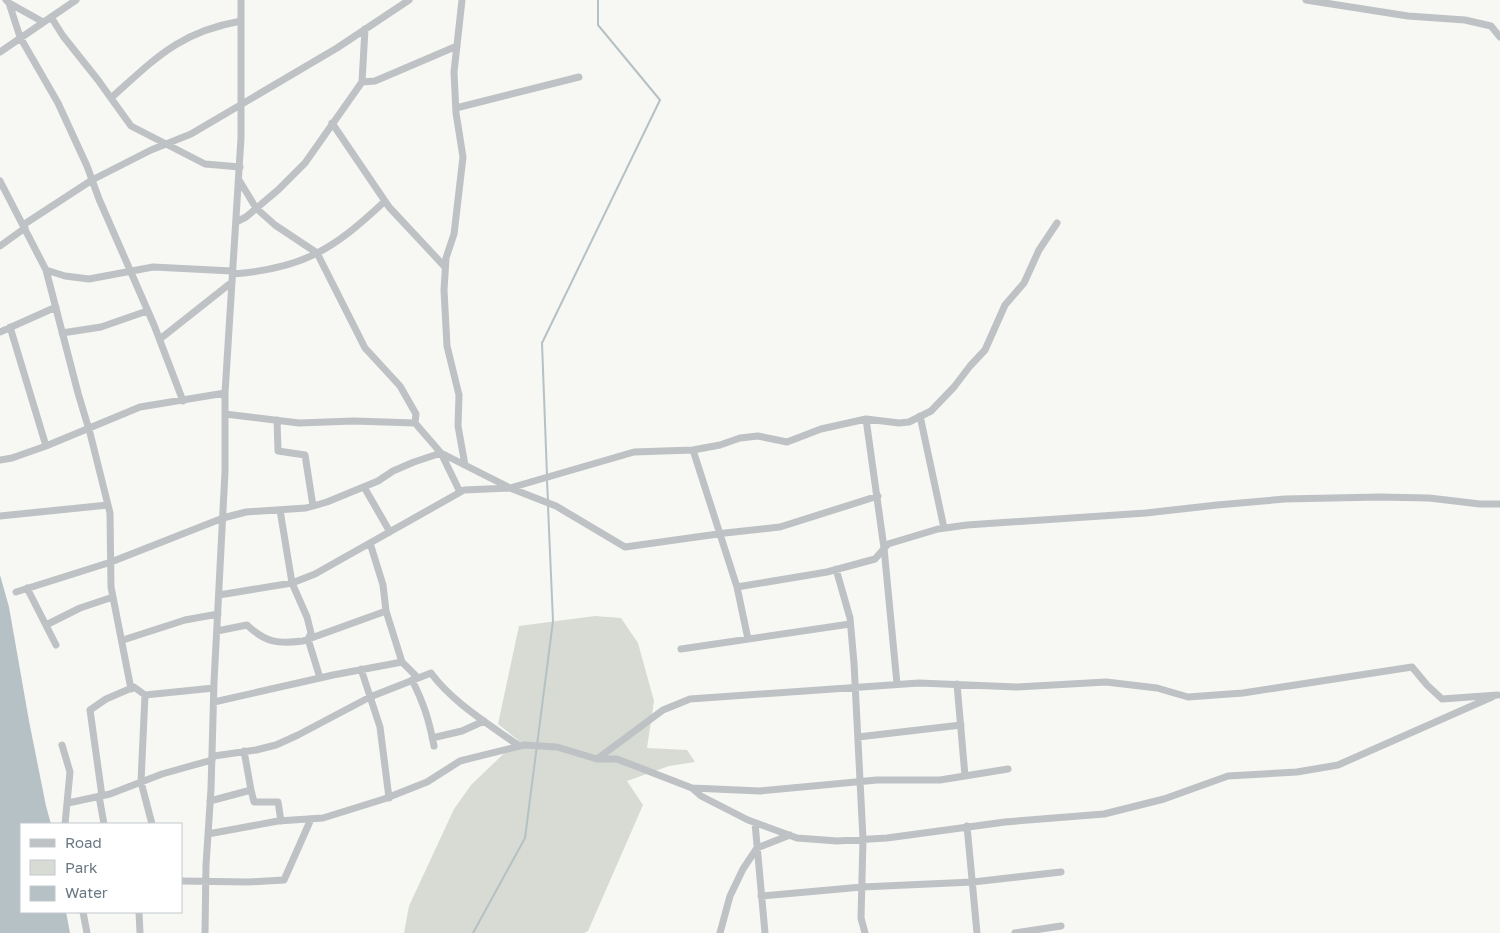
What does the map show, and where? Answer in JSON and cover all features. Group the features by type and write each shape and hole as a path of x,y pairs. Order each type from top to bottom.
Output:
{"street":[{"path":"0,52 76,0"},
{"path":"205,933 214,688 225,472 225,414 232,272 240,167 241,0"},
{"path":"0,246 92,180 151,150 191,134 328,53 409,0"},
{"path":"462,0 454,72 456,108 463,157 454,234 446,258 444,290 447,346 459,395 458,426 465,465"},
{"path":"1306,0 1408,16 1465,20 1491,26 1500,37"},
{"path":"7,2 43,22"},
{"path":"7,2 20,37 58,102 132,272 183,401"},
{"path":"51,17 130,126 205,164 240,167"},
{"path":"111,98 144,67 192,34 221,24 241,20"},
{"path":"236,222 278,190 305,163 362,82 365,30"},
{"path":"362,82 375,81 457,46"},
{"path":"456,108 579,77"},
{"path":"332,123 385,201 445,266"},
{"path":"239,180 256,208 275,225 317,254 365,348 400,386 416,414 415,423"},
{"path":"0,181 46,270 89,428 110,513 111,587 131,689"},
{"path":"46,270 65,276 89,279 153,267 259,272 284,267 332,246 358,226 385,201"},
{"path":"219,595 292,583 315,574 464,490 510,488 634,452 694,450 720,445 740,438 758,436 788,442 821,429 866,419 899,423 909,422 931,411 985,350 1006,304 1024,283 1039,250 1058,223"},
{"path":"160,339 232,282"},
{"path":"0,332 56,308"},
{"path":"62,333 100,327 147,310"},
{"path":"10,328 46,446"},
{"path":"0,460 12,458 46,446 140,407 226,393"},
{"path":"225,414 299,423 354,421 415,423 441,453 460,492"},
{"path":"920,416 944,528"},
{"path":"866,419 878,496 897,684"},
{"path":"277,420 278,451 305,455 313,506"},
{"path":"694,450 737,588 748,639"},
{"path":"16,592 111,562 223,518 246,512 313,506 327,502 378,481 393,471 441,453 510,488 556,506 625,547 720,533 780,528 878,496"},
{"path":"364,487 390,532"},
{"path":"737,588 836,569 875,558 888,544 944,528 1146,513 1217,504 1285,500 1379,497 1428,498 1480,504 1500,504"},
{"path":"0,516 108,505"},
{"path":"280,510 292,583 307,617 311,633 308,639 320,678"},
{"path":"370,543 383,585 386,611 402,662 415,679 428,718 434,746"},
{"path":"836,569 850,624 855,687 863,839 861,918 864,933"},
{"path":"28,588 56,645"},
{"path":"46,625 80,608 113,597"},
{"path":"217,631 247,625 256,634 270,641 291,643 308,639 386,611"},
{"path":"122,640 185,620 218,614"},
{"path":"681,650 850,624"},
{"path":"214,702 361,669 402,662"},
{"path":"597,758 663,710 690,699 897,684 919,683 1016,687 1106,682 1157,688 1188,697 1243,692 1412,667 1427,686 1442,699 1499,694"},
{"path":"361,669 380,727 388,798"},
{"path":"68,803 101,796 162,774 212,760 214,756 284,742 370,697 431,672 439,683 484,721 518,746"},
{"path":"957,684 965,776"},
{"path":"104,823 90,710 106,699 134,687 144,695 214,688"},
{"path":"692,788 701,796 754,823 797,838 837,841 887,838 967,826 1104,814 1164,799 1228,776 1287,773 1338,765 1499,694"},
{"path":"144,695 141,782 152,823"},
{"path":"432,738 462,731 484,721"},
{"path":"858,737 961,725"},
{"path":"62,745 70,772 65,823"},
{"path":"208,834 281,821 323,818 388,798 427,782 460,761 524,745 557,747 597,758 616,759 692,788 760,791 860,782 940,780 1008,770"},
{"path":"244,751 254,802 278,802 281,821"},
{"path":"210,802 251,790"},
{"path":"182,880 248,882 284,880 311,819"},
{"path":"754,823 765,933"},
{"path":"967,826 977,933"},
{"path":"720,933 730,896 743,869 757,848 790,835"},
{"path":"761,896 972,882 1061,872"},
{"path":"83,913 87,933"},
{"path":"139,913 140,933"},
{"path":"1015,933 1061,926"}],"green space":[{"path":"595,616 621,618 638,643 654,701 647,748 687,750 695,762 669,766 627,781 643,805 588,931 584,933 404,933 409,906 454,809 471,785 518,740 498,724 519,626"}],"water":[{"path":"0,575 9,607 29,721 51,823 20,823 20,913 66,913 70,933 0,933"}],"waterway":[{"path":"547,476 542,343 660,100 598,25 598,0"},
{"path":"547,481 548,501"},
{"path":"473,933 525,838 553,621 548,506"}]}
